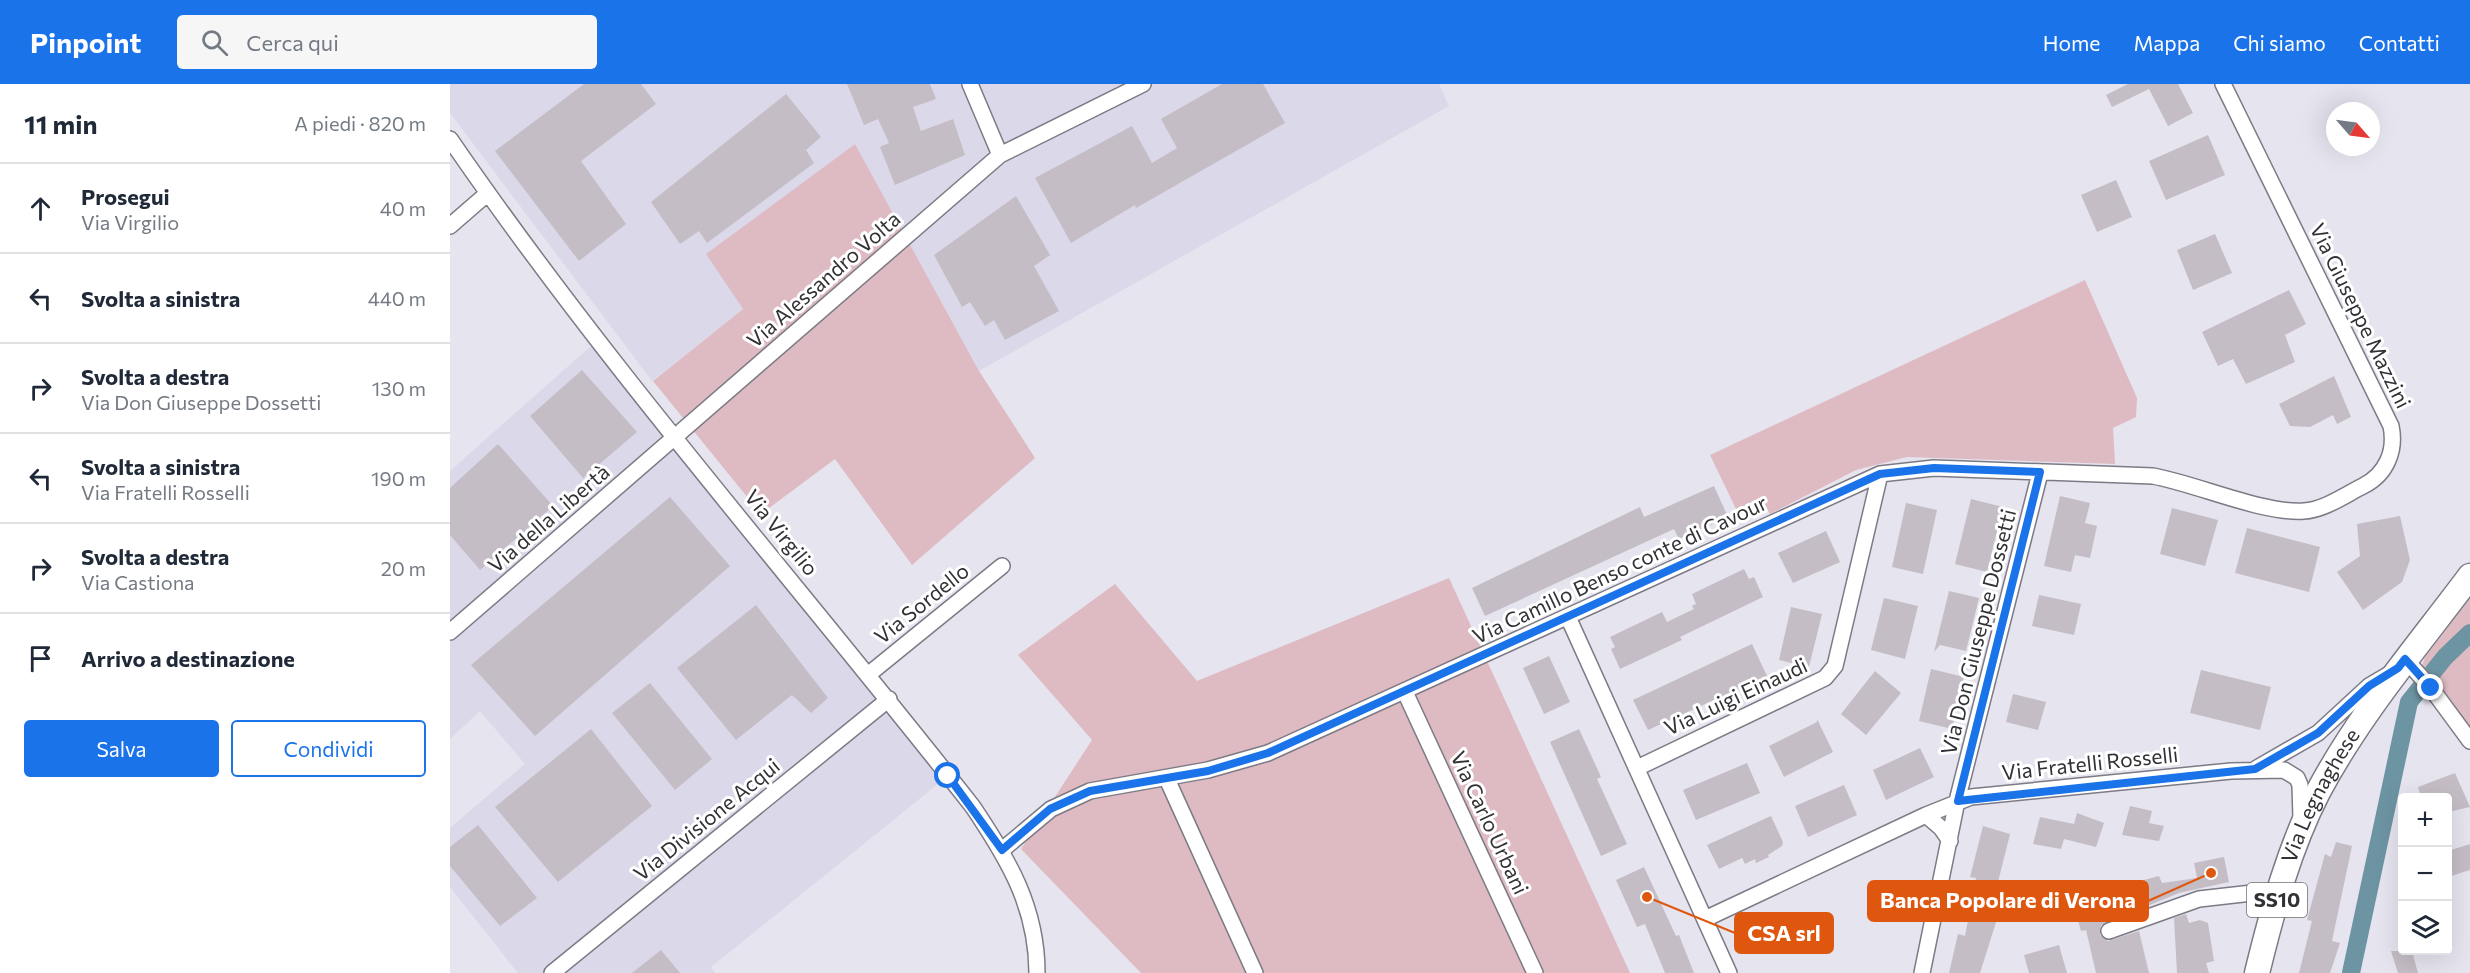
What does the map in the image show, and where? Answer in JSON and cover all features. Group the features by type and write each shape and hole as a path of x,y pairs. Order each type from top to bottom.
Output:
{"main road":[{"name":"Via Legnaghese","path":"2257,973 2301,828 2344,746 2408,667 2468,579"}],"street":[{"path":"970,84 999,155"},
{"name":"Via Alessandro Volta","path":"675,437 999,155 1143,84"},
{"name":"Via Giuseppe Mazzini","path":"2223,84 2391,426 2394,440 2390,460 2371,482 2323,506 2305,511 2285,510"},
{"name":"Via Virgilio","path":"450,139 488,193 675,437 869,674 973,807 1002,850 1022,890 1035,943 1037,972"},
{"path":"450,226 488,193"},
{"name":"Via della Libertà","path":"450,632 675,437"},
{"name":"Via Camillo Benso conte di Cavour","path":"1002,850 1050,809 1090,791 1230,766 1268,753 1880,474 1934,468 2153,476 2285,510"},
{"name":"Via Don Giuseppe Dossetti","path":"1922,973 1958,801 2040,472"},
{"name":"Via Luigi Einaudi","path":"1637,768 1825,678 1835,666 1880,474"},
{"name":"Via Sordello","path":"869,674 1002,566"},
{"path":"1568,617 1729,973"},
{"path":"2408,667 2431,688 2470,741"},
{"name":"Via Fratelli Rosselli","path":"2255,769 2318,733 2369,686 2408,667"},
{"name":"Via Carlo Urbani","path":"1405,692 1534,973"},
{"name":"Via Divisione Acqui","path":"552,973 889,699"},
{"name":"Via Fratelli Rosselli","path":"1705,919 1958,801 2255,769 2284,770 2297,778 2302,795 2301,828"},
{"path":"1167,779 1255,973"},
{"path":"1926,815 1941,828 1950,841"},
{"path":"2109,931 2199,899 2252,893 2279,895"}],"shaded area":[{"path":"450,84 1439,84 1449,106 979,371 855,144 706,254 743,309 652,381 450,113"},
{"path":"855,144 979,371 1035,458 912,565 835,459 761,514 653,381 743,309 706,254"},
{"path":"2085,280 2137,398 2136,417 2113,428 2115,464 1907,457 1856,470 1770,514 1763,501 1738,513 1710,455"},
{"path":"599,339 948,776 711,967 715,973 518,973 450,887 450,828 525,764 480,711 450,739 450,471"},
{"path":"1449,578 1630,973 1141,973 1021,849 1092,740 1018,655 1115,584 1197,681"},
{"path":"2470,599 2470,743 2416,683 2425,657"}],"building":[{"path":"584,84 641,84 656,104 581,161 626,224 579,261 495,151"},
{"path":"847,84 930,84 936,99 913,107 921,131 953,119 965,155 895,185 880,147 889,143 878,119 864,125"},
{"path":"1222,84 1263,84 1285,123 1136,208 1135,205 1071,243 1035,178 1132,126 1152,163 1177,148 1161,119"},
{"path":"2128,84 2178,84 2193,113 2168,126 2149,89 2112,107 2106,95"},
{"path":"786,94 821,137 806,150 814,163 707,243 699,231 680,244 651,202"},
{"path":"2208,135 2225,175 2166,200 2149,161"},
{"path":"2116,180 2132,217 2097,232 2081,195"},
{"path":"1016,196 1050,255 1034,266 1059,311 1005,340 994,320 985,326 970,302 962,307 934,255"},
{"path":"2215,234 2232,273 2193,290 2177,250"},
{"path":"2289,290 2306,324 2285,335 2295,362 2246,384 2233,359 2218,366 2202,332"},
{"path":"582,370 637,432 583,478 530,416"},
{"path":"2334,376 2351,417 2337,424 2333,415 2310,427 2290,426 2279,404"},
{"path":"498,444 553,506 480,570 450,535 450,488"},
{"path":"1714,486 1728,517 1679,539 1674,529 1485,616 1472,588 1640,507 1644,517"},
{"path":"2060,496 2090,503 2085,523 2097,526 2090,558 2075,555 2071,572 2044,566"},
{"path":"670,497 730,566 535,736 471,665"},
{"path":"1971,499 2003,507 1987,572 1955,564"},
{"path":"1906,503 1937,510 1923,574 1892,567"},
{"path":"2172,508 2218,520 2205,566 2160,554"},
{"path":"2400,516 2410,560 2402,582 2363,610 2337,572 2360,556 2357,524"},
{"path":"2247,528 2320,547 2309,592 2235,573"},
{"path":"1826,531 1840,562 1793,583 1778,553"},
{"path":"1744,569 1749,579 1754,577 1763,597 1680,637 1682,640 1620,669 1611,649 1615,647 1610,637 1662,612 1667,622 1694,609 1692,606 1696,604 1692,594"},
{"path":"1949,591 1979,598 1966,651 1940,645 1934,652"},
{"path":"2039,595 2081,604 2074,635 2032,626"},
{"path":"1884,598 1918,606 1905,659 1871,650"},
{"path":"756,605 828,698 811,713 792,695 736,740 677,668"},
{"path":"1791,607 1822,614 1809,667 1779,660"},
{"path":"1752,644 1767,676 1648,730 1633,700"},
{"path":"1549,656 1570,702 1544,714 1523,668"},
{"path":"1931,669 1964,677 1952,729 1919,721"},
{"path":"2201,670 2271,687 2260,730 2190,713"},
{"path":"1875,671 1901,693 1866,735 1841,714"},
{"path":"650,683 712,759 675,790 612,713"},
{"path":"2013,694 2046,702 2038,730 2006,722"},
{"path":"1817,719 1833,752 1784,777 1769,746 1817,722"},
{"path":"591,729 652,806 558,882 495,807"},
{"path":"1579,729 1601,777 1597,779 1627,844 1601,856 1550,742"},
{"path":"1920,748 1934,777 1886,800 1873,770"},
{"path":"1747,763 1760,793 1696,820 1683,790"},
{"path":"2455,773 2470,807 2452,811 2452,793 2420,793 2418,787"},
{"path":"1844,785 1857,815 1808,837 1795,806"},
{"path":"2130,806 2152,811 2149,823 2164,826 2159,841 2122,835"},
{"path":"2077,813 2104,823 2096,847 2064,839 2061,849 2033,844 2040,817 2074,824"},
{"path":"1771,816 1783,842 1782,846 1768,855 1769,857 1756,863 1755,859 1745,864 1742,858 1719,869 1707,845"},
{"path":"478,825 537,898 500,926 450,866 450,847"},
{"path":"1983,826 2010,834 1990,914 1998,916 1980,973 1949,973 1958,934 1965,936 1976,878 1970,877"},
{"path":"2336,842 2352,846 2332,941 2340,943 2330,973 2299,973 2312,921 2307,920 2325,854 2331,857"},
{"path":"2470,844 2470,870 2452,876 2452,850"},
{"path":"2224,857 2229,882 2179,893 2101,925 2100,935 2108,941 2139,931 2149,973 2096,973 2086,930 2081,931 2072,899 2159,876 2162,883 2197,878 2194,863"},
{"path":"1644,867 1676,936 1679,935 1694,973 1665,973 1645,924 1637,927 1616,880"},
{"path":"2186,914 2189,923 2200,920 2208,923 2214,961 2206,963 2209,973 2177,973 2174,918"},
{"path":"2059,945 2067,973 2029,973 2024,955"},
{"path":"661,950 680,973 632,973"},
{"path":"2391,951 2398,951 2398,955 2413,955 2418,973 2398,973"}],"waterway":[{"path":"2351,973 2409,702 2445,657 2470,633"}],"place":[{"name":"Banca Popolare di Verona","path":"2211,873"},
{"name":"CSA srl","path":"1647,897"}],"route":[{"path":"948,776 973,807 1002,850 1050,809 1090,791 1208,771 1268,753 1880,474 1911,469 2040,472 1958,801 1971,797 2255,769 2318,733 2369,686 2398,668 2405,659 2431,688"}]}
